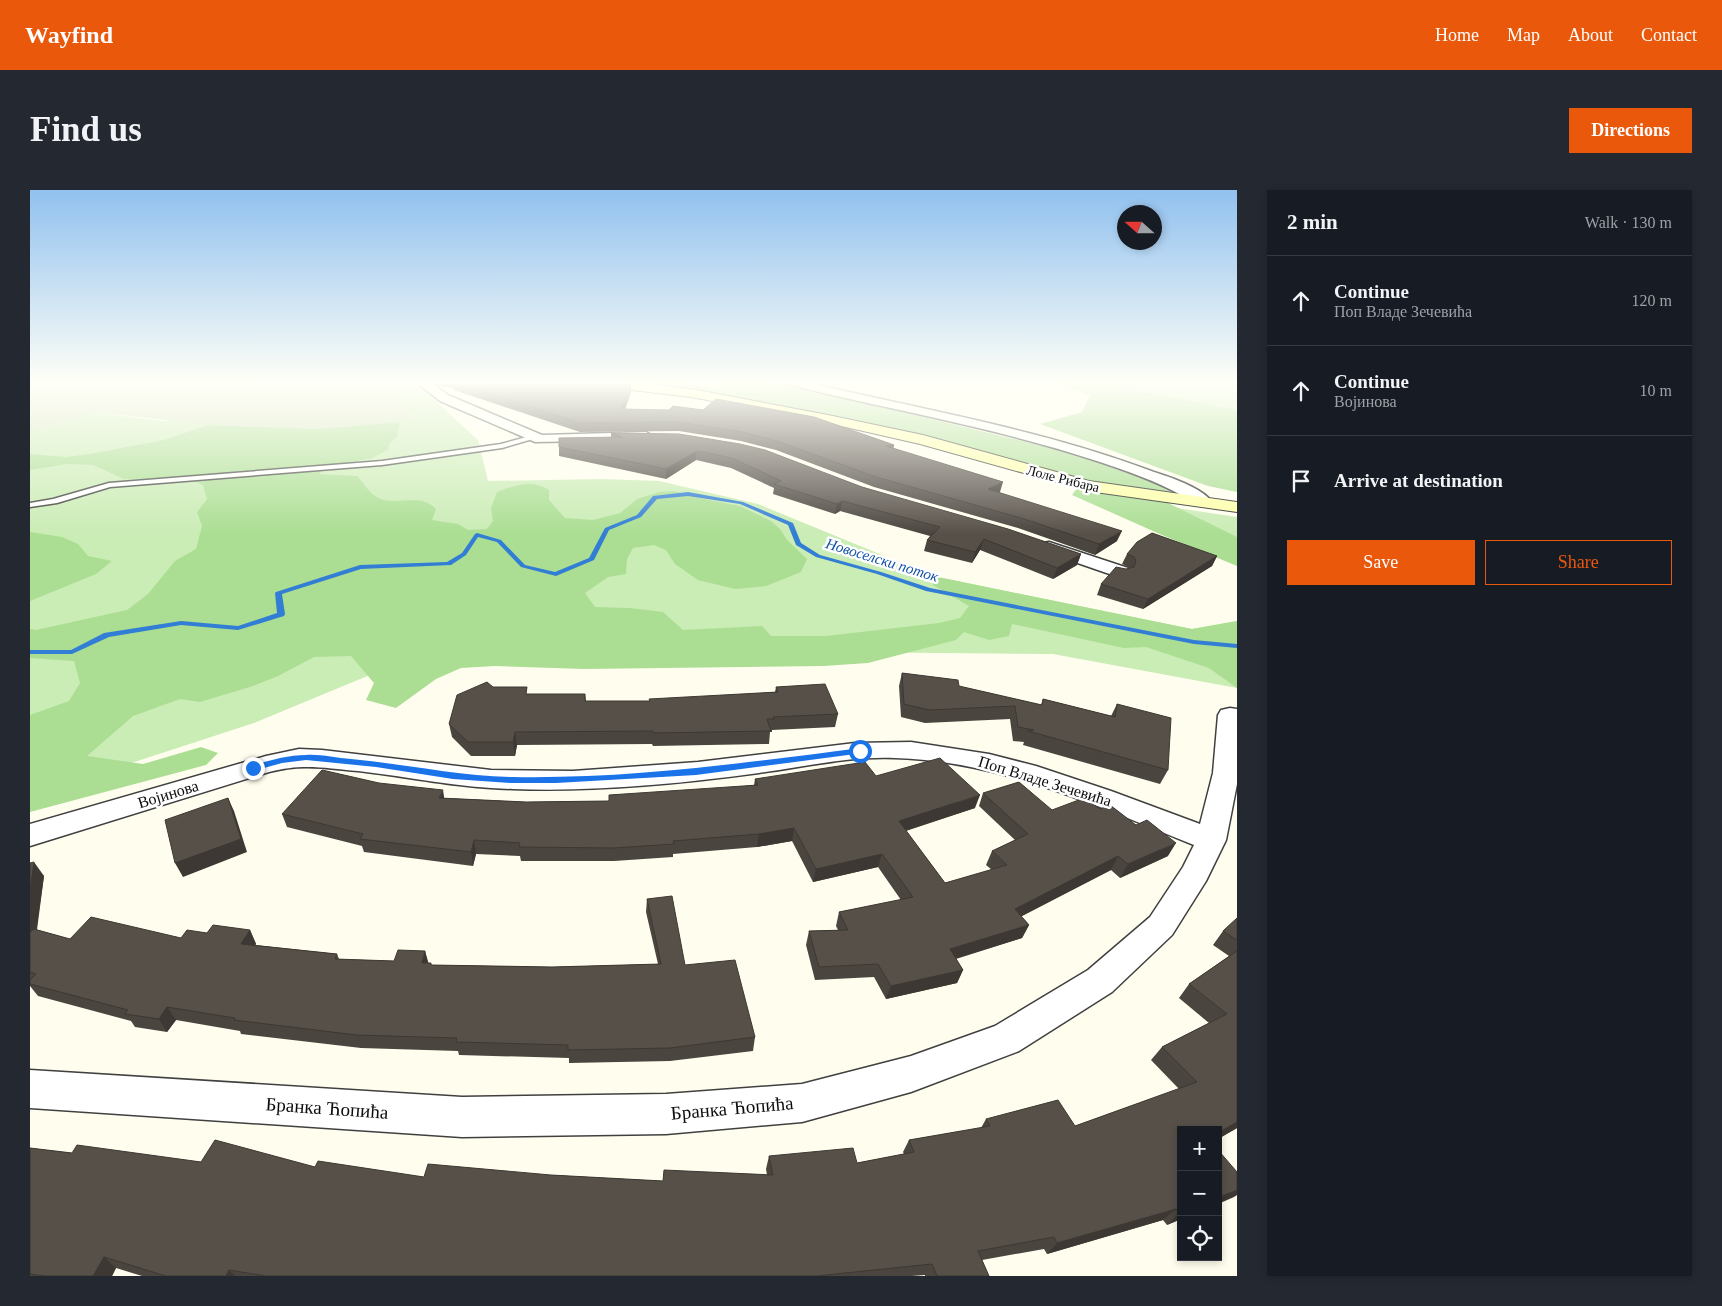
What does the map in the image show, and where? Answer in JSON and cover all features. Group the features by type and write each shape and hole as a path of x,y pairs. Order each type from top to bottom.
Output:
{"street":[{"path":"524,433 534,437 547,439 659,437"},
{"name":"Лоле Рибара","path":"891,433 1088,486 1237,507"},
{"path":"1011,433 1093,454 1181,487 1203,501"},
{"path":"1038,544 1121,572"},
{"name":"Бранка Ћопића","path":"30,1089 462,1117 666,1114 802,1103 911,1074 1006,1039 1100,981 1161,926 1195,873 1211,840 1226,772 1230,715"},
{"name":"Поп Владе Зечевића","path":"306,757 376,764 453,776 520,780 611,778 696,772 860,751 909,750 990,762 1023,771 1103,798 1211,840"},
{"name":"Војинова","path":"30,835 253,768 282,760 306,757"}],"lane":[{"path":"30,505 54,501 109,485 382,463 502,446 534,437"}],"green space":[{"path":"185,433 398,433 397,437 390,443 388,450 372,458 326,467 319,474 358,476 369,491 380,499 391,501 411,500 430,504 436,509 432,520 458,524 468,530 487,529 493,521 491,508 497,492 517,485 530,484 549,490 549,500 565,518 593,520 620,513 637,499 659,492 674,491 740,506 771,521 807,559 801,572 766,586 735,589 698,580 675,564 666,550 654,545 633,548 627,559 626,574 608,577 585,593 595,607 663,612 683,630 762,626 771,636 826,636 939,623 960,618 969,606 933,585 933,576 1192,629 1237,621 1237,688 1209,668 1146,647 1124,648 1012,624 1009,636 989,640 964,632 956,640 868,663 824,666 584,669 495,666 461,668 436,679 396,708 366,700 374,683 351,656 314,657 278,676 253,686 200,702 180,699 133,716 87,756 143,764 201,747 218,753 206,765 30,812 30,715 69,701 80,683 74,661 30,658 30,629 36,630 127,610 148,594 175,561 196,549 202,526 197,512 207,499 203,485 187,478 124,479 93,465 67,464 30,470 30,454 65,457 164,440"},
{"path":"470,433 478,440 488,481 601,479 659,481 758,504 933,576 1192,629 1237,621 1237,688 1053,654 435,648 254,723 67,784 30,792 30,434"},
{"path":"908,433 988,433 1068,452 1164,486 1175,492 1090,482"},
{"path":"1064,433 1237,433 1237,492 1208,486"},
{"path":"1077,488 1164,501 1237,537 1237,566 1072,495"},
{"path":"1177,508 1237,517 1237,549"},
{"path":"30,532 62,537 78,544 88,556 112,561 96,574 30,601"}],"building":[{"path":"611,433 679,434 765,450 862,487 1008,529 1081,554 1057,568 984,539 975,552 927,540 940,527 842,501 837,504 774,484 781,481 732,458 697,451 666,469 559,447 559,438 622,437"},
{"path":"745,433 859,433 894,445 886,446 1003,482 988,489 1122,531 1099,544 1021,518 876,477 777,441"},
{"path":"1152,533 1217,556 1148,599 1101,584 1116,567 1126,569 1134,567 1136,561 1134,557 1127,554 1137,542"},
{"path":"902,673 958,680 959,686 1042,705 1043,699 1115,717 1117,704 1171,718 1168,770 1028,731 1034,730 1018,727 1015,706 929,710 904,704"},
{"path":"487,682 493,687 527,687 526,694 585,694 585,701 650,701 649,699 778,692 776,687 825,684 838,714 773,717 774,719 767,719 771,731 653,733 653,731 515,732 513,742 468,742 449,724 457,695"},
{"path":"940,758 980,795 899,821 945,883 1007,865 992,851 1028,834 983,793 1019,782 1052,810 1084,798 1100,809 1110,805 1136,825 1147,820 1176,843 1128,864 1118,856 1015,909 1029,925 950,949 963,970 891,986 878,964 819,967 809,931 848,930 839,912 913,897 882,854 816,869 794,828 759,834 673,841 674,844 614,848 519,847 520,843 474,840 471,852 360,839 363,834 282,814 322,770 379,783 443,790 439,798 526,802 609,801 609,795 758,785 755,779 865,762 876,776"},
{"path":"228,798 241,839 175,863 165,820"},
{"path":"34,862 30,890 30,863"},
{"path":"672,896 685,965 735,960 755,1037 670,1048 568,1050 568,1045 456,1042 457,1038 356,1035 234,1020 235,1018 167,1007 159,1019 125,1014 128,1010 30,984 30,980 36,974 30,972 30,932 34,929 70,939 91,917 181,938 187,930 207,933 213,925 250,930 241,944 337,954 335,959 394,961 398,950 425,951 422,963 431,963 431,965 552,967 661,964 647,899"},
{"path":"1237,918 1237,940 1223,931"},
{"path":"1237,951 1237,1122 1222,1131 1222,1126 1177,1126 1177,1210 1176,1209 1057,1243 1054,1237 978,1251 989,1276 937,1276 932,1264 816,1276 266,1276 229,1270 226,1276 166,1276 104,1257 93,1276 45,1276 30,1274 30,1148 72,1153 77,1145 201,1162 215,1140 315,1167 318,1161 424,1177 428,1164 551,1175 663,1181 664,1170 773,1175 769,1156 853,1148 857,1163 914,1152 909,1140 990,1126 986,1119 1058,1100 1075,1126 1197,1082 1162,1047 1227,1014 1189,984"},
{"path":"1222,1155 1237,1172 1237,1190 1222,1196"}],"waterway":[{"name":"Новоселски поток","path":"30,652 72,652 107,635 181,623 238,628 281,614 278,593 360,567 449,564 464,554 477,535 499,541 523,566 556,574 592,559 607,529 639,516 655,497 688,494 741,503 791,524 798,544 818,556 879,573 928,590 1194,642 1237,646"}],"route":[{"path":"253,768 282,760 306,757 376,764 453,776 511,780 556,780 696,772 860,751"}]}
